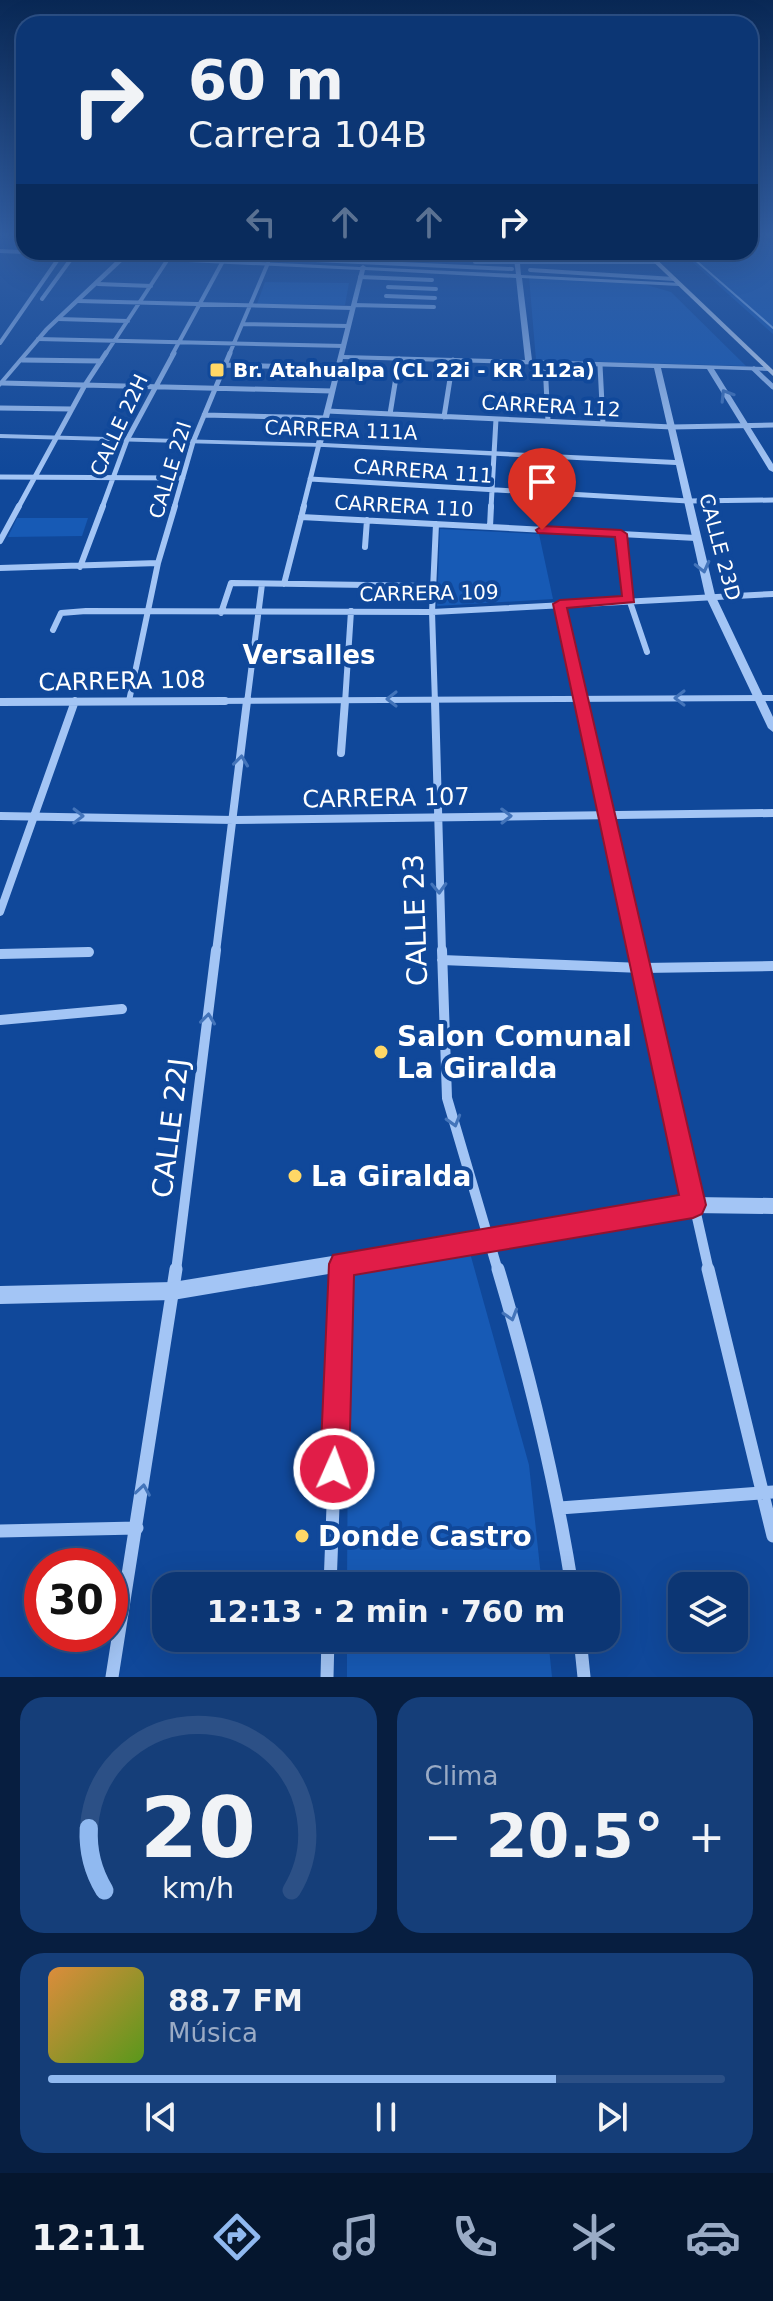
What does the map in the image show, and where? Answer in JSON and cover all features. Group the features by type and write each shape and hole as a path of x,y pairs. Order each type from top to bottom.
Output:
{"main road":[{"path":"710,313 771,371"}],"street":[{"path":"0,343 21,313"},
{"path":"1,384 38,339 64,313"},
{"path":"0,541 85,385 133,313"},
{"name":"CALLE 22H","path":"80,567 127,440 193,313"},
{"name":"CALLE 22I","path":"129,701 158,563 193,442 247,313"},
{"path":"284,584 351,313"},
{"path":"524,313 529,363"},
{"path":"58,319 128,321"},
{"path":"243,324 348,326"},
{"path":"38,339 344,346"},
{"path":"341,357 771,371"},
{"path":"390,414 399,359"},
{"path":"22,360 101,361"},
{"path":"444,417 453,360"},
{"path":"545,363 548,421"},
{"path":"224,365 338,368"},
{"path":"600,365 603,424"},
{"name":"CALLE 23D","path":"657,366 710,595 773,728"},
{"path":"709,367 773,470"},
{"path":"754,369 773,387"},
{"path":"1,384 332,391"},
{"path":"0,408 72,409"},
{"name":"CARRERA 112","path":"204,415 390,414 672,427 773,425"},
{"path":"490,527 496,419"},
{"name":"CARRERA 111A","path":"0,436 319,444 680,463"},
{"path":"0,477 183,478"},
{"name":"CARRERA 111","path":"310,479 688,501 773,500"},
{"name":"CARRERA 110","path":"301,517 696,538"},
{"path":"365,547 367,520"},
{"name":"CALLE 23","path":"436,524 432,612 447,1098 522,1350 560,1508 570,1572"},
{"path":"621,534 629,599 647,652"},
{"path":"0,568 158,563"},
{"path":"221,613 231,583 432,586"},
{"name":"CALLE 22J","path":"112,1677 173,1291 261,613 262,584"},
{"name":"CARRERA 109","path":"53,630 61,613 86,611 432,612 629,599 773,594"},
{"path":"560,604 693,1205 767,1491 773,1536"},
{"path":"341,753 351,611"},
{"name":"CARRERA 108","path":"0,702 773,698"},
{"path":"0,912 75,701"},
{"name":"CARRERA 107","path":"0,816 234,820 773,813"},
{"path":"0,954 89,952"},
{"path":"442,960 642,968 773,966"},
{"path":"0,1020 122,1009"},
{"path":"0,1295 173,1291 693,1205 773,1206"},
{"path":"331,1572 342,1264"},
{"path":"560,1508 767,1491"},
{"path":"0,1531 137,1528"},
{"path":"327,1677 328,1652"},
{"path":"581,1652 584,1677"}],"shaded area":[{"path":"532,313 693,313 746,366 536,360"},
{"path":"750,313 773,313 773,334"},
{"path":"17,518 88,518 82,536 8,537"},
{"path":"440,529 539,534 553,599 437,606"},
{"path":"470,1253 529,1465 540,1572 347,1572 349,1271"},
{"path":"347,1652 549,1652 552,1677 347,1677"}],"waterway":[{"path":"756,313 773,328"}],"place":[{"name":"Br. Atahualpa (CL 22i - KR 112a)","path":"217,370"},
{"name":"Salon Comunal La Giralda","path":"381,1052"},
{"name":"La Giralda","path":"295,1176"},
{"name":"Donde Castro","path":"302,1536"}],"district":[{"name":"Versalles","path":"309,655"}],"route":[{"path":"334,1469 342,1264 693,1205 560,604 629,599 621,534 542,530"}]}
